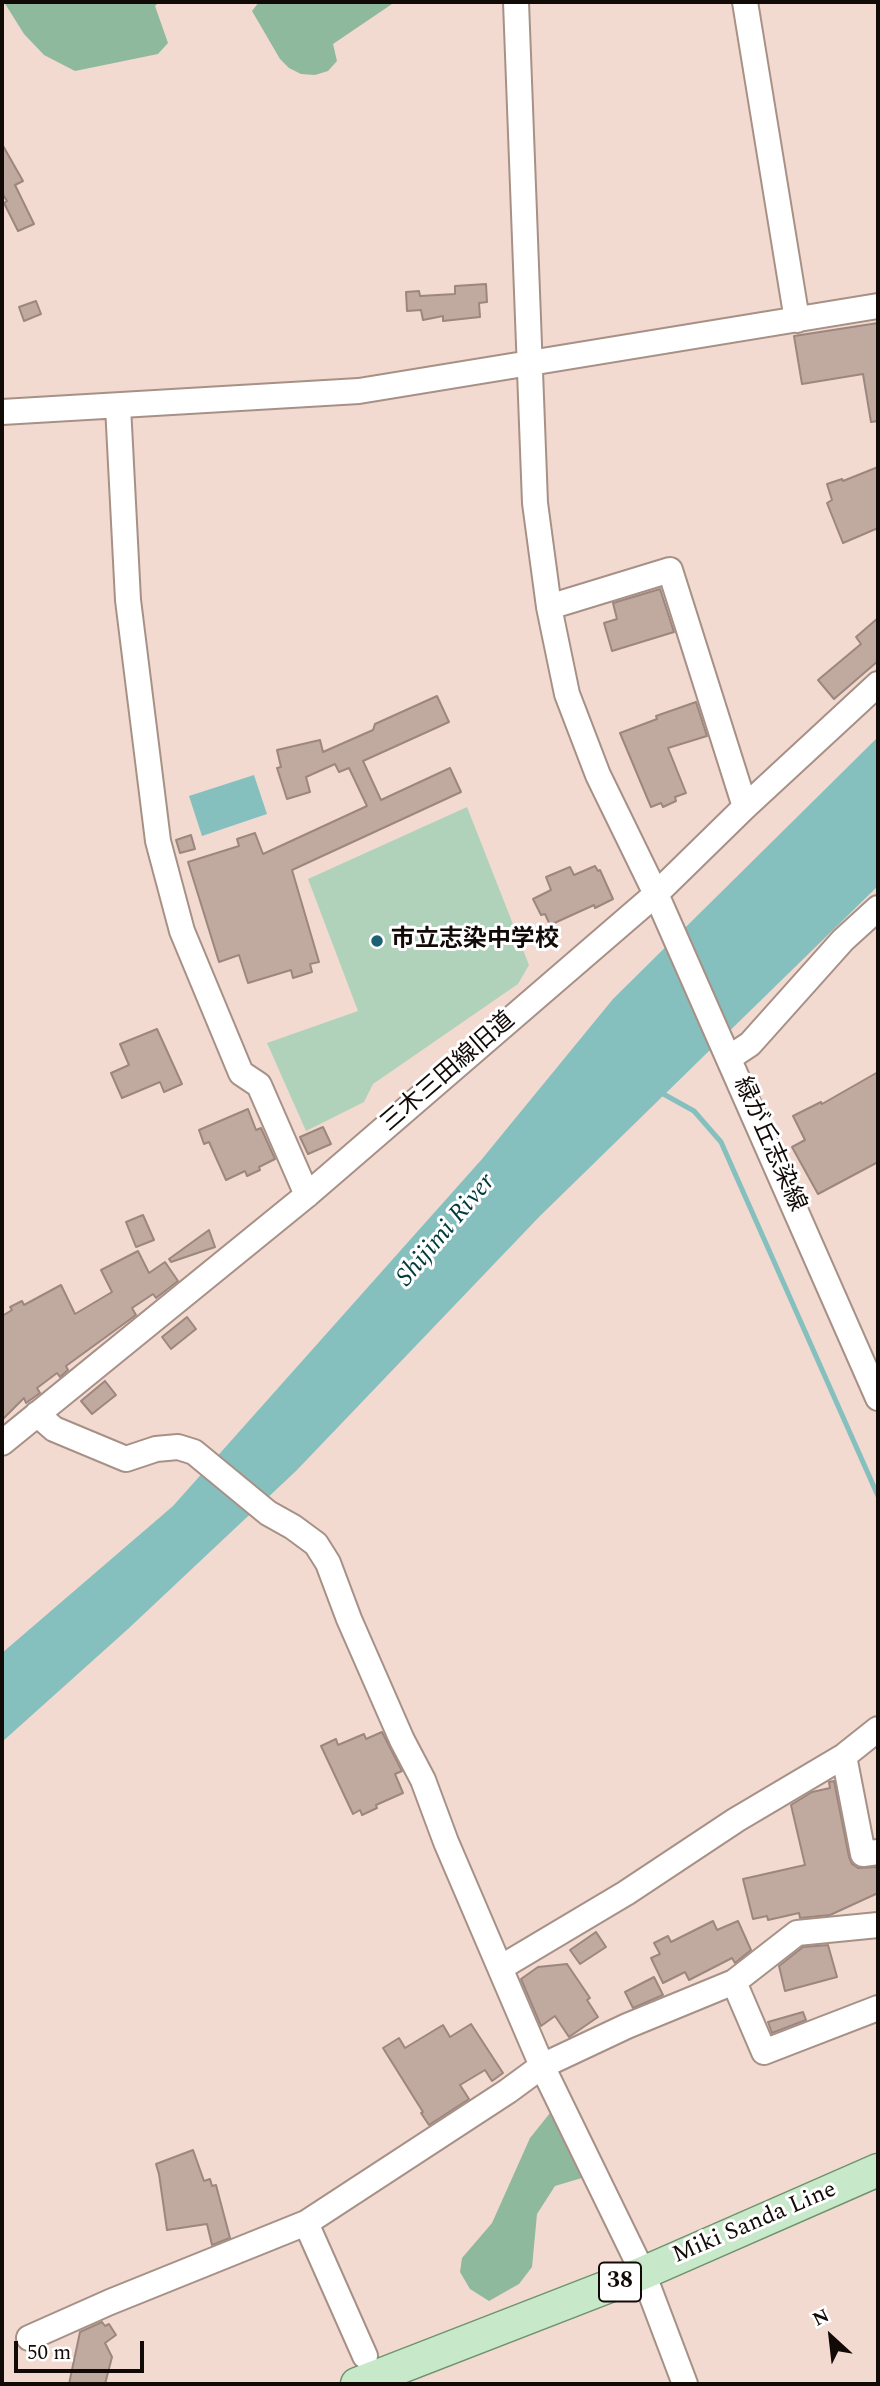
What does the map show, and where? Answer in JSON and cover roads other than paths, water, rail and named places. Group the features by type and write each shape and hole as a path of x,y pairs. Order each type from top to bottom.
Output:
{"main road":[{"name":"Miki Sanda Line","path":"361,2370 643,2273 878,2170"}],"street":[{"name":"緑が丘志染線","path":"516,2 535,503 548,607 567,694 598,775 656,894 878,1398"},
{"path":"745,2 797,320"},
{"path":"2,412 359,391 878,306"},
{"path":"118,405 128,600 158,841 182,931 241,1073 259,1085 307,1195"},
{"path":"548,607 670,570 745,807"},
{"name":"三木三田線旧道","path":"2,1443 307,1195 656,894 878,684"},
{"path":"729,1058 750,1044 844,940 878,908"},
{"path":"37,1414 54,1429 126,1459 156,1449 178,1447 194,1452 268,1513 316,1544 328,1563 349,1619 402,1740 423,1780 542,2066 643,2273 685,2384"},
{"path":"500,1968 626,1894 736,1820 844,1756 878,1729"},
{"path":"844,1756 863,1854 878,1852"},
{"path":"29,2338 110,2302 306,2223 498,2099 542,2066 626,2026 734,1982 797,1933 878,1925"},
{"path":"734,1982 764,2052 878,2008"},
{"path":"306,2223 361,2370"}],"water":[{"name":"Shijimi River","path":"878,737 878,886 539,1217 296,1471 128,1629 2,1742 2,1653 173,1506 482,1159 613,999"},
{"path":"254,775 267,814 202,836 189,796"}],"waterway":[{"path":"658,1091 694,1111 721,1142 878,1496"}],"place":[{"name":"市立志染中学校","path":"377,941"}]}
